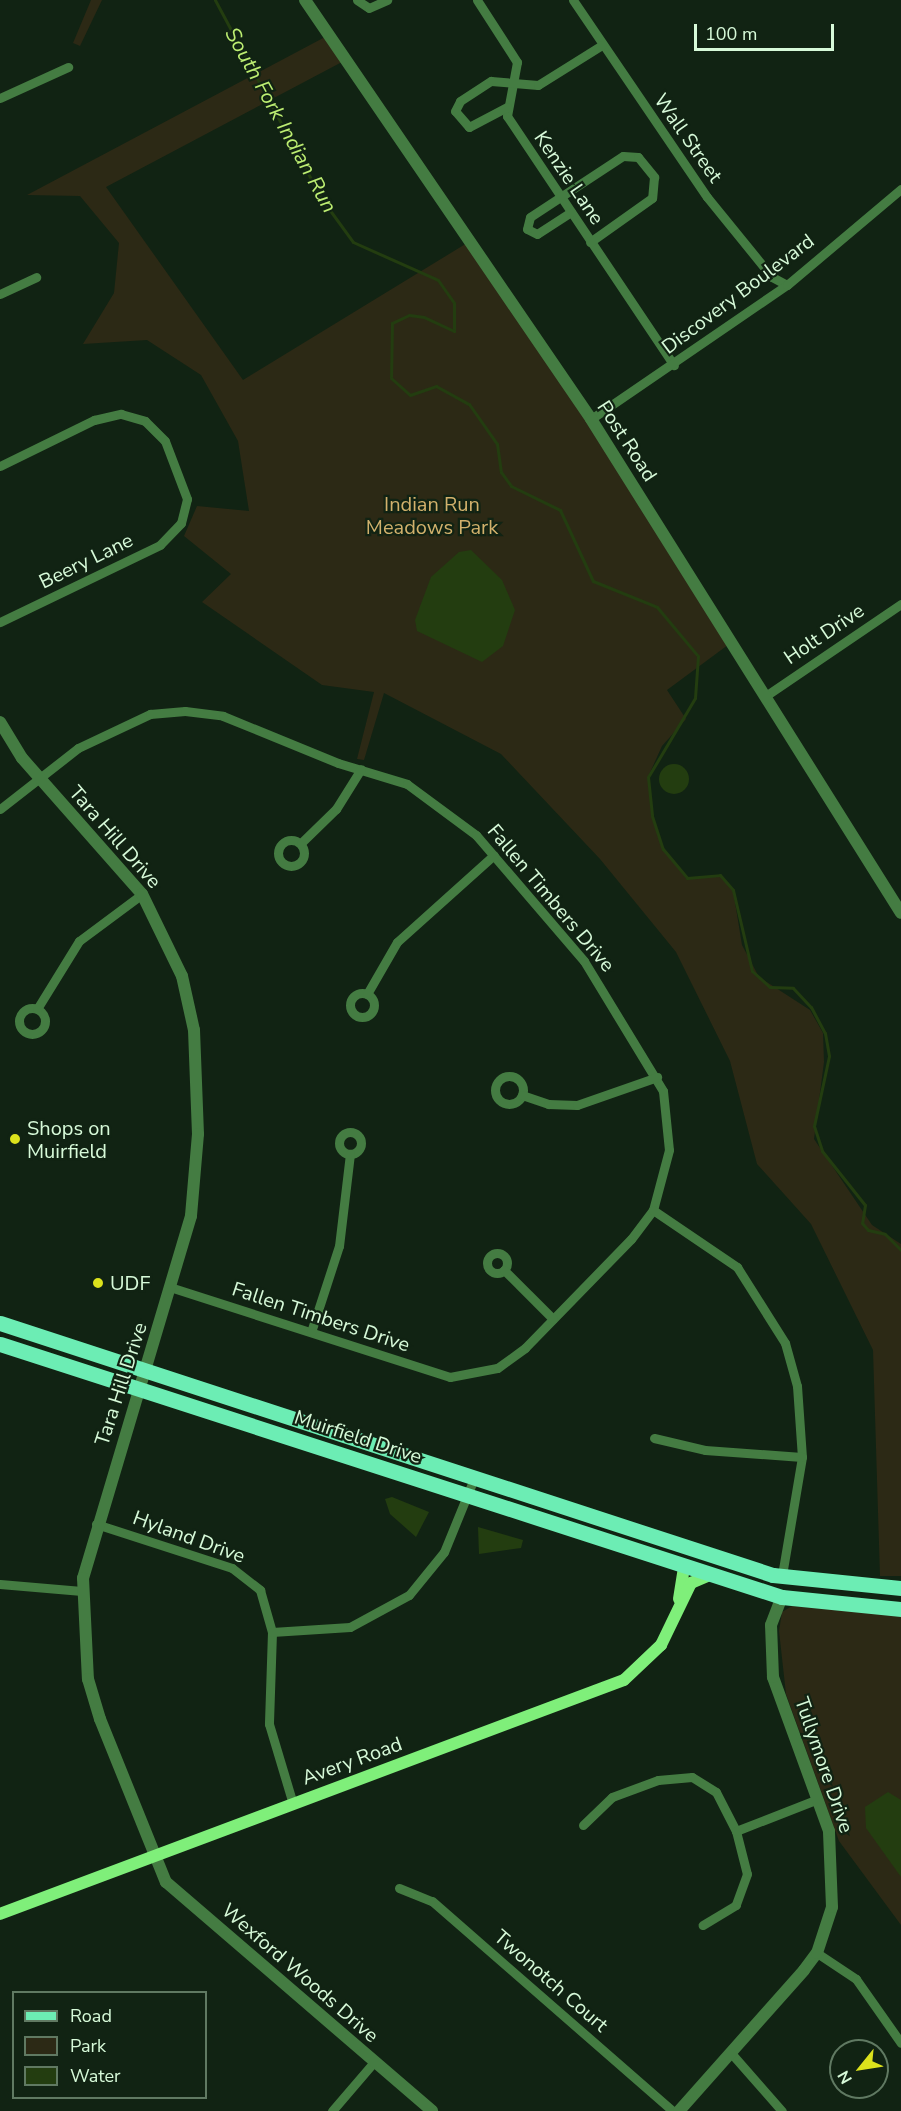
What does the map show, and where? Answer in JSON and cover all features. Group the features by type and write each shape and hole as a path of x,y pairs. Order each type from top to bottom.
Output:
{"main road":[{"name":"Muirfield Drive","path":"0,1323 475,1476 673,1543 782,1575 900,1597"},
{"name":"Muirfield Drive","path":"0,1344 782,1597 900,1597"},
{"path":"684,1567 702,1561 826,1591 900,1597"},
{"name":"Avery Road","path":"0,1914 624,1680 662,1645 679,1600 684,1567"},
{"name":"Avery Road","path":"679,1600 695,1579 706,1574"}],"street":[{"name":"Post Road","path":"305,0 591,418 767,695 901,913"},
{"path":"357,0 369,8 387,0"},
{"path":"477,0 517,62 512,83 507,107 477,126 469,127 456,118 460,101 491,81 512,83 538,85 602,45"},
{"name":"Wall Street","path":"573,0 707,197 772,277 787,285"},
{"path":"0,98 68,67"},
{"name":"Kenzie Lane","path":"507,107 507,116 674,365"},
{"path":"571,212 537,234 527,229 530,217 623,156 638,157 654,177 652,198 590,242"},
{"name":"Discovery Boulevard","path":"591,418 674,365 787,285 901,189"},
{"path":"0,294 36,277"},
{"name":"Beery Lane","path":"0,466 100,418 132,416 155,429 183,478 187,499 181,523 160,545 0,622"},
{"name":"Holt Drive","path":"767,695 901,604"},
{"name":"Fallen Timbers Drive","path":"0,808 37,776 116,729 150,714 185,711 223,716 361,769 427,797 456,815 494,855 584,961 657,1077 669,1150 653,1210 513,1359 467,1377 435,1373 173,1288"},
{"name":"Tara Hill Drive","path":"0,722 37,776 142,894 182,976 197,1070 195,1196 173,1288 96,1524 82,1591 88,1679 152,1857"},
{"path":"301,843 336,809 361,769"},
{"path":"368,994 397,942 494,855"},
{"path":"37,1009 80,941 142,894"},
{"path":"522,1095 548,1104 577,1105 657,1077"},
{"path":"311,1332 339,1246 350,1154"},
{"path":"653,1210 719,1251 766,1305 785,1343 797,1386 802,1457 782,1575"},
{"path":"504,1270 553,1319"},
{"path":"654,1438 705,1450 802,1457"},
{"path":"272,1632 328,1632 394,1606 436,1565 475,1476"},
{"name":"Hyland Drive","path":"96,1524 243,1574 267,1601 272,1632 269,1724 293,1804"},
{"path":"0,1584 82,1591"},
{"name":"Tullymore Drive","path":"679,2111 817,1953 835,1884 829,1831 773,1677 771,1625 782,1597"},
{"path":"583,1825 612,1797 676,1776 692,1777 716,1792 736,1831 745,1857 746,1886 736,1905 703,1925"},
{"path":"736,1831 818,1799"},
{"name":"Wexford Woods Drive","path":"152,1857 172,1888 432,2111"},
{"name":"Twonotch Court","path":"399,1888 432,1901 673,2111"},
{"path":"817,1953 856,1979 901,2043"},
{"path":"731,2053 782,2111"},
{"path":"332,2111 374,2062"}],"green space":[{"path":"91,0 102,0 80,46 73,43"},
{"name":"Indian Run Meadows Park","path":"325,37 342,62 106,187 243,380 472,240 732,642 667,690 686,719 662,746 648,777 652,816 663,849 686,878 720,875 733,890 742,945 759,977 810,1010 823,1033 824,1062 814,1139 872,1225 901,1244 901,1576 880,1576 873,1350 811,1224 757,1164 730,1061 676,952 600,859 501,754 384,693 364,760 357,759 374,692 322,685 202,602 231,574 184,536 197,506 249,511 238,441 201,375 147,340 83,344 114,293 119,243 80,196 27,195"},
{"path":"792,1606 901,1615 901,1925 839,1841 786,1694 779,1631 782,1612"}],"water":[{"path":"471,550 502,580 515,610 503,646 482,662 417,631 415,620 431,577 459,552"},
{"path":"674,764 685,768 689,779 685,790 674,794 663,790 659,779 663,768"},
{"path":"392,1497 429,1512 416,1537 390,1514 385,1499"},
{"path":"478,1527 523,1540 521,1548 479,1554"},
{"path":"888,1792 901,1800 901,1877 866,1828 865,1807"}],"waterway":[{"name":"South Fork Indian Run","path":"215,0 321,198 353,242 438,280 454,303 454,331 424,317 409,315 392,323 391,378 410,395 436,386 469,404 497,444 501,472 511,486 560,510 593,581 657,607 698,656 695,698 648,777 652,816 663,849 687,878 720,875 733,890 752,971 770,987 793,988 811,1007 825,1033 829,1056 814,1126 822,1151 865,1205 862,1223 868,1230 885,1234 901,1250"}],"place":[{"name":"Shops on Muirfield","path":"15,1139"},
{"name":"UDF","path":"98,1283"}]}
